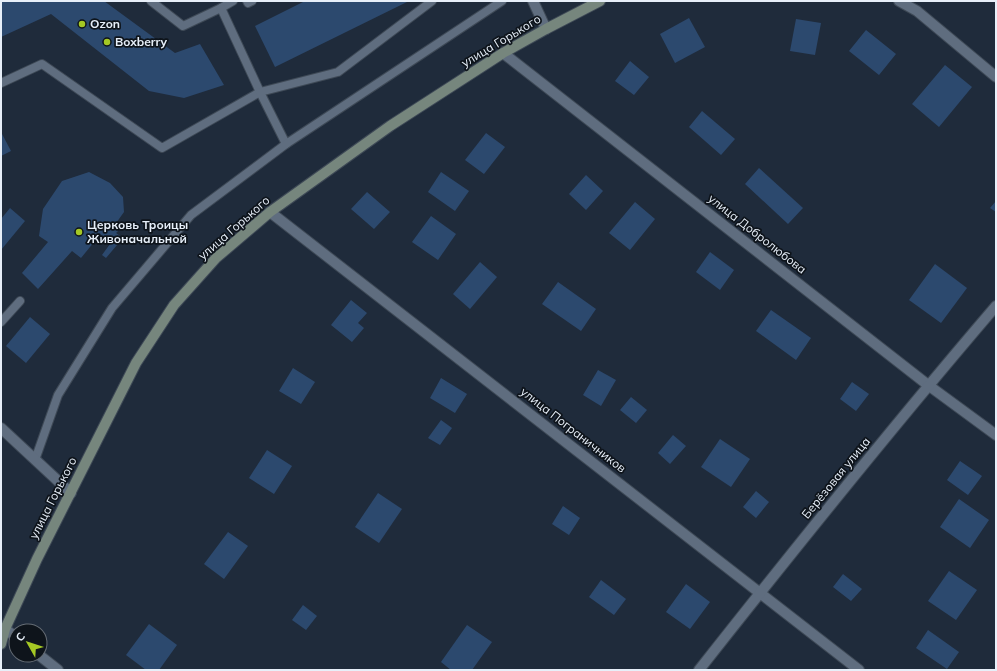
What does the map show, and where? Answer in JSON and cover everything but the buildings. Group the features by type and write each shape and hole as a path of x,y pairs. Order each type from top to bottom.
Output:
{"main road":[{"name":"улица Горького","path":"1,644 5,629 37,559 136,363 174,305 216,258 270,212 390,126 503,53 600,1"}],"street":[{"path":"533,1 546,29"},
{"path":"899,1 918,11 996,77"},
{"name":"улица Добролюбова","path":"503,53 928,385 996,435"},
{"name":"улица Пограничников","path":"270,212 859,670"},
{"name":"Берёзовая улица","path":"699,670 760,592 928,385 996,306"},
{"path":"1,428 71,493"},
{"path":"48,662 58,670"}],"lane":[{"path":"151,1 183,26 233,1"},
{"path":"247,1 248,3 252,1"},
{"path":"1,83 42,64 162,148 260,92 338,72 432,1"},
{"path":"35,460 58,395 112,308 191,215 286,144 502,1"},
{"path":"221,8 286,144"},
{"path":"1,322 20,301"}],"place":[{"name":"Ozon","path":"82,24"},
{"name":"Boxberry","path":"107,42"},
{"name":"Церковь Троицы Живоначальной","path":"79,232"}]}
